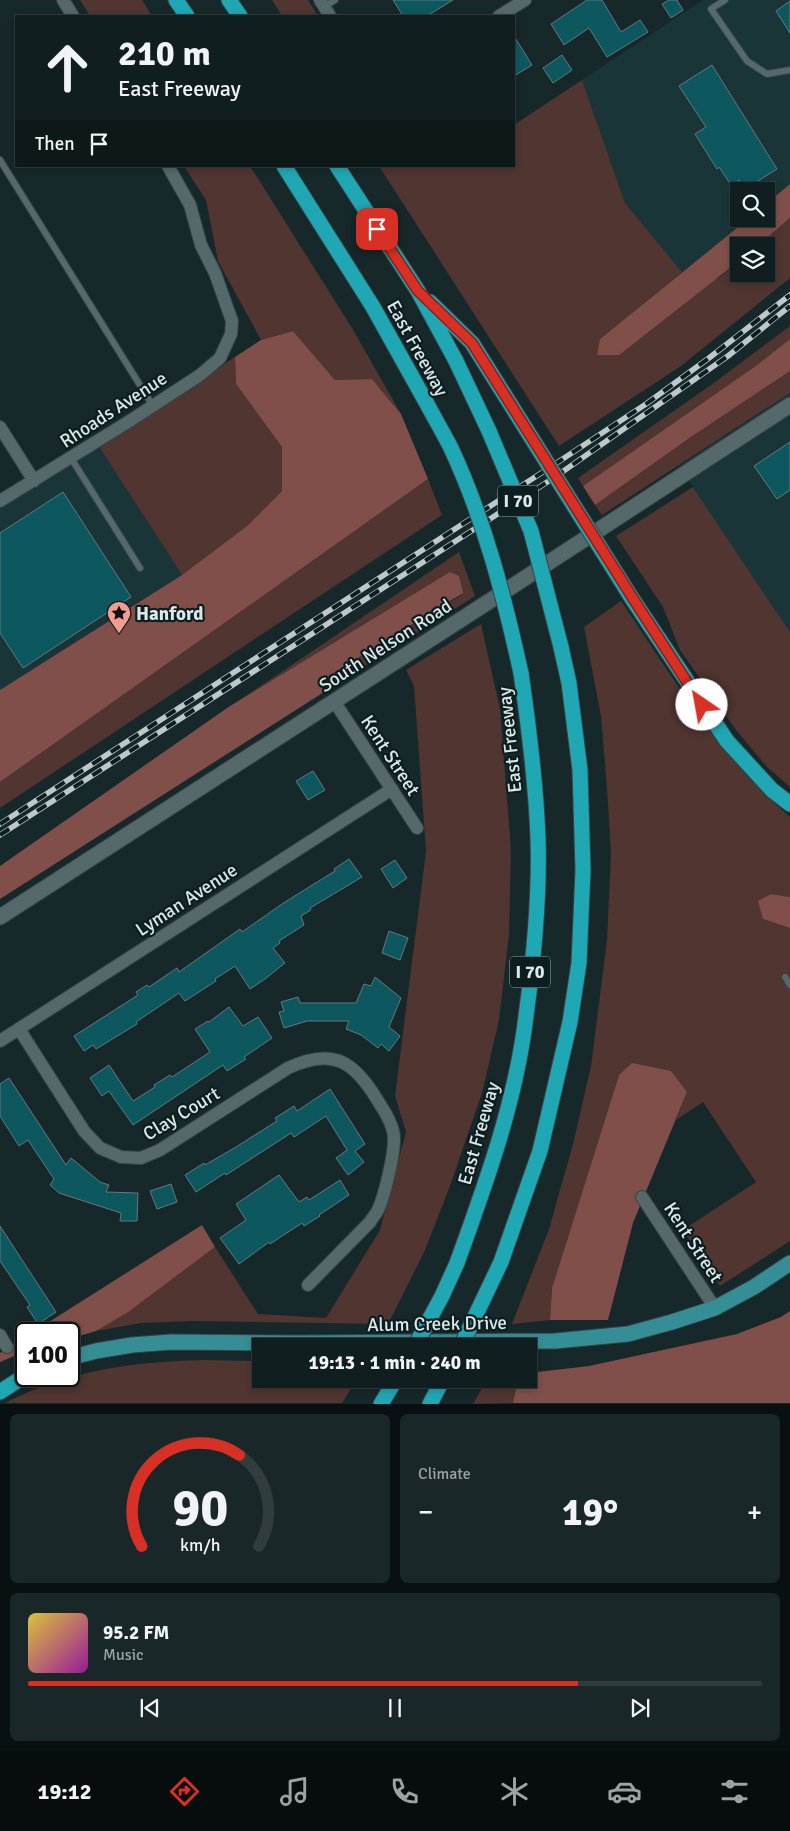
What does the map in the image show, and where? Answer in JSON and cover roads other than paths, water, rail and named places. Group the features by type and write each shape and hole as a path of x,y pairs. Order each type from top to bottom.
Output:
{"highway":[{"path":"176,0 186,15"},
{"path":"230,0 239,15"},
{"name":"East Freeway","path":"285,167 373,307 450,447 480,523 506,606 521,673 529,725 538,839 537,902 526,1017 515,1076 499,1138 480,1199 457,1263 419,1338"},
{"name":"East Freeway","path":"338,167 418,291 456,362 489,431 530,531 569,683 580,770 583,870 579,963 570,1022 540,1151 501,1262 465,1338"},
{"path":"418,291 472,343 634,600 727,741 772,790 790,804"},
{"path":"0,1392 15,1382"},
{"path":"381,1404 391,1388"},
{"path":"430,1404 438,1388"}],"main road":[{"name":"Alum Creek Drive","path":"80,1355 132,1344 172,1342 331,1344 555,1341 628,1334 714,1308 754,1287 790,1263"},
{"path":"0,1385 15,1379"}],"street":[{"path":"63,0 72,15"},
{"path":"501,15 525,0"},
{"name":"Rhoads Avenue","path":"0,501 153,406 200,375 220,358 231,334 232,321 215,273 201,245 190,205 169,167"},
{"name":"South Nelson Road","path":"0,916 790,405"},
{"path":"0,426 34,480"},
{"name":"Kent Street","path":"334,701 417,828"},
{"name":"Lyman Avenue","path":"0,1041 392,789"},
{"name":"Clay Court","path":"19,1029 84,1131 100,1148 121,1157 141,1158 160,1150 288,1068 315,1058 330,1058 344,1063 356,1071 373,1092 388,1118 394,1138 392,1159 378,1211 370,1222 308,1285"},
{"name":"Kent Street","path":"642,1197 714,1308"},
{"path":"0,1335 7,1346"}],"lane":[{"path":"325,8 336,0"},
{"path":"725,0 712,9 747,61 767,74 790,70"},
{"path":"0,160 153,406"},
{"path":"71,458 140,568"},
{"path":"785,977 790,985"}],"railway":[{"path":"0,824 646,404 790,295"},
{"path":"0,835 555,477 728,356 790,306"}],"place":[{"name":"Hanford","path":"119,634"}]}
